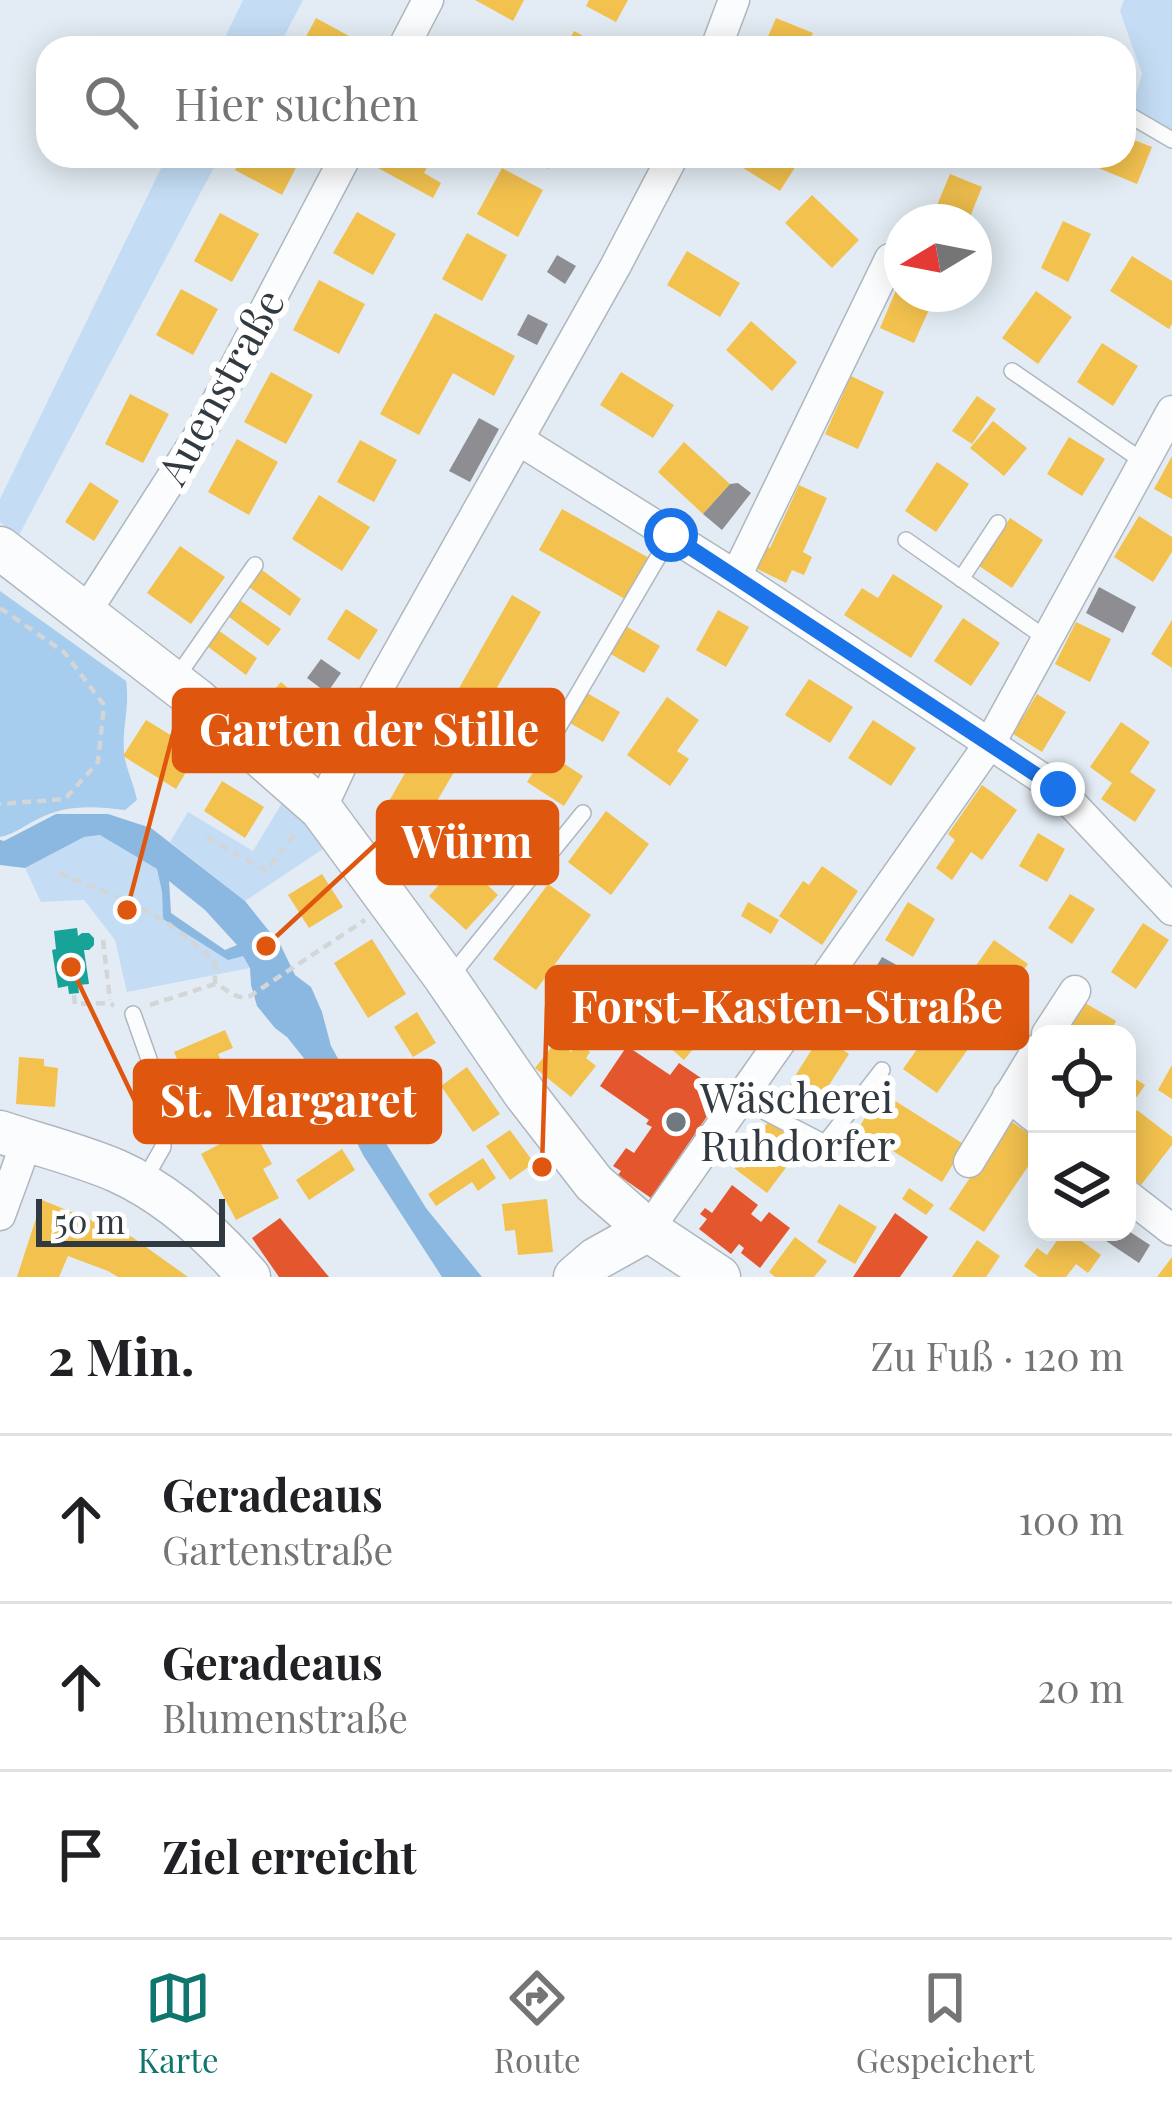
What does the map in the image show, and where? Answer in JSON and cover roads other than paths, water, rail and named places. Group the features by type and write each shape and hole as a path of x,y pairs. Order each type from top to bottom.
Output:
{"main road":[{"path":"0,548 174,682 314,813 444,976 524,1094 594,1183 648,1230 719,1277"},
{"path":"13,1137 104,1166 141,1184 200,1227 249,1277"},
{"path":"575,1277 596,1259 648,1230"}],"street":[{"path":"409,36 428,0"},
{"path":"720,36 734,0"},
{"name":"Auenstraße","path":"85,613 200,434 340,168"},
{"path":"314,813 372,699 667,168"},
{"path":"736,576 884,272"},
{"path":"648,1230 990,743 1172,411"},
{"path":"519,440 736,576 1058,789 1172,910"},
{"path":"1053,1025 1075,991"},
{"path":"969,1162 1028,1064"},
{"path":"1008,1096 1028,1112"},
{"path":"0,1215 13,1137"},
{"path":"1136,1202 1172,1230"}],"lane":[{"path":"1136,119 1172,140"},
{"path":"1012,371 1144,462"},
{"path":"961,579 998,523"},
{"path":"548,745 671,535"},
{"path":"906,540 1047,639"},
{"path":"174,682 255,565"},
{"path":"444,976 459,966 583,813"},
{"path":"133,1014 162,1096 163,1147 141,1184"},
{"path":"740,1100 825,1143 881,1070"}],"place":[{"name":"Garten der Stille","path":"127,910"},
{"name":"Würm","path":"266,946"},
{"name":"St. Margaret","path":"71,967"},
{"name":"Wäscherei Ruhdorfer","path":"676,1122"},
{"name":"Forst-Kasten-Straße","path":"542,1167"}]}
